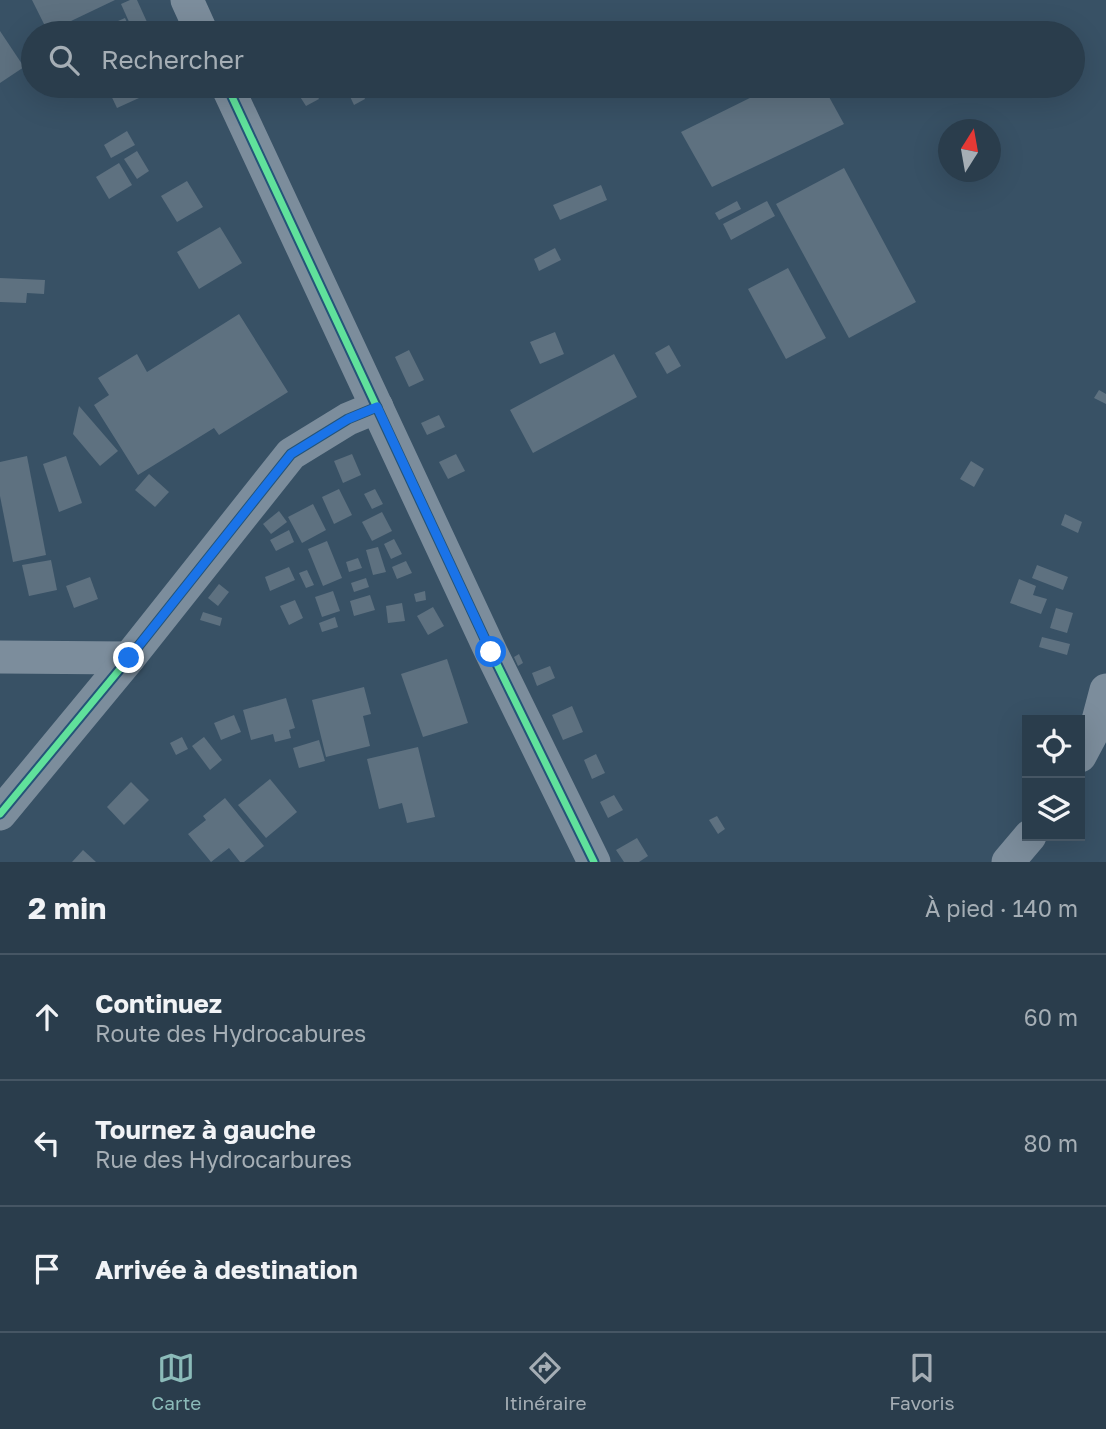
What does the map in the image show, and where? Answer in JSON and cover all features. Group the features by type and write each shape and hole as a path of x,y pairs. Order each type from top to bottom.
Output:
{"street":[{"path":"187,0 197,21"},
{"path":"233,98 491,652 594,862"},
{"path":"0,814 129,658 291,454 348,419 377,407"},
{"path":"0,657 129,658"},
{"path":"1085,747 1097,724 1106,690"},
{"path":"1008,862 1026,841"}],"building":[{"path":"32,0 115,0 71,21 42,21"},
{"path":"137,0 147,21 129,21 121,4"},
{"path":"0,31 21,62 21,69 0,83"},
{"path":"112,98 139,98 117,108"},
{"path":"301,98 319,99 306,106"},
{"path":"351,98 365,98 365,99 354,105"},
{"path":"750,98 830,98 844,124 712,187 681,132"},
{"path":"127,131 135,145 111,158 104,145"},
{"path":"137,151 149,171 137,179 124,159"},
{"path":"119,163 132,185 109,199 96,177"},
{"path":"844,168 916,302 849,338 776,204"},
{"path":"187,181 203,207 177,222 161,196"},
{"path":"601,185 607,200 560,220 553,205"},
{"path":"737,201 741,209 719,220 715,213"},
{"path":"767,201 775,216 731,240 723,224"},
{"path":"220,227 242,263 199,289 177,252"},
{"path":"555,248 561,260 539,271 534,259"},
{"path":"788,268 826,338 786,359 748,289"},
{"path":"0,278 45,280 44,294 27,293 26,303 0,302"},
{"path":"239,314 288,392 219,435 214,428 138,475 94,405 109,395 98,378 137,354 147,372"},
{"path":"555,332 564,354 540,364 530,342"},
{"path":"669,345 681,366 667,374 655,353"},
{"path":"409,350 424,380 409,387 395,357"},
{"path":"614,354 637,397 533,453 510,410"},
{"path":"1099,390 1106,394 1106,404 1094,398"},
{"path":"79,406 118,451 100,466 73,434"},
{"path":"439,415 445,427 427,435 421,423"},
{"path":"352,454 361,475 343,483 334,461"},
{"path":"456,454 465,471 448,479 439,462"},
{"path":"27,456 46,555 13,562 0,496 0,462"},
{"path":"66,456 82,503 59,512 43,464"},
{"path":"971,461 984,469 974,487 960,479"},
{"path":"149,474 169,492 155,507 135,490"},
{"path":"339,489 352,515 334,524 322,497"},
{"path":"375,489 383,504 372,509 364,494"},
{"path":"313,504 326,530 302,543 288,517"},
{"path":"279,511 287,522 271,534 263,524"},
{"path":"382,512 392,531 372,541 362,522"},
{"path":"1065,514 1082,522 1078,533 1061,525"},
{"path":"289,530 294,542 276,551 270,540"},
{"path":"394,539 402,554 391,559 384,544"},
{"path":"327,541 342,578 323,586 308,549"},
{"path":"378,547 386,572 373,575 366,550"},
{"path":"358,558 362,568 349,572 346,562"},
{"path":"51,560 57,590 29,596 22,565"},
{"path":"406,561 412,573 397,579 392,567"},
{"path":"1037,565 1068,577 1063,590 1032,578"},
{"path":"289,567 295,580 270,591 265,577"},
{"path":"307,570 314,585 306,588 299,573"},
{"path":"90,577 98,599 74,608 66,586"},
{"path":"366,578 369,587 354,592 351,583"},
{"path":"1019,579 1036,586 1033,595 1047,599 1041,614 1010,603"},
{"path":"219,584 229,592 218,606 208,598"},
{"path":"333,591 340,611 322,617 315,597"},
{"path":"425,591 426,600 416,602 414,594"},
{"path":"370,595 375,610 354,616 350,601"},
{"path":"295,600 303,618 289,625 280,606"},
{"path":"402,603 405,621 388,623 386,606"},
{"path":"433,607 444,626 428,635 417,616"},
{"path":"1056,608 1073,613 1067,633 1050,628"},
{"path":"203,612 222,618 220,626 200,620"},
{"path":"335,617 338,627 322,632 319,623"},
{"path":"1042,637 1070,644 1067,655 1039,647"},
{"path":"519,654 523,663 518,666 514,657"},
{"path":"447,659 468,723 423,737 401,674"},
{"path":"550,666 555,678 537,686 532,673"},
{"path":"364,687 371,714 363,716 370,746 326,757 312,700"},
{"path":"286,698 295,728 289,730 291,738 275,742 273,734 251,740 243,710"},
{"path":"572,706 583,732 563,740 552,715"},
{"path":"234,715 241,732 221,740 214,723"},
{"path":"182,737 188,749 176,755 170,743"},
{"path":"204,737 222,760 210,770 192,746"},
{"path":"319,740 325,761 299,768 293,748"},
{"path":"418,747 435,817 407,823 402,803 379,809 367,759"},
{"path":"596,754 605,773 592,779 584,760"},
{"path":"270,779 297,812 266,838 238,805"},
{"path":"131,782 149,800 124,825 107,807"},
{"path":"614,795 623,810 608,818 600,802"},
{"path":"225,798 264,846 244,862 240,862 229,848 211,862 188,834 206,820 203,816"},
{"path":"717,816 725,829 718,834 709,820"},
{"path":"637,838 648,856 639,862 624,862 616,850"},
{"path":"83,850 96,862 72,862"}],"cycle path":[{"path":"233,98 491,652 594,862"},
{"path":"0,814 129,658 291,454 348,419 377,407"}],"route":[{"path":"129,658 291,454 348,419 377,407 491,652"}]}
